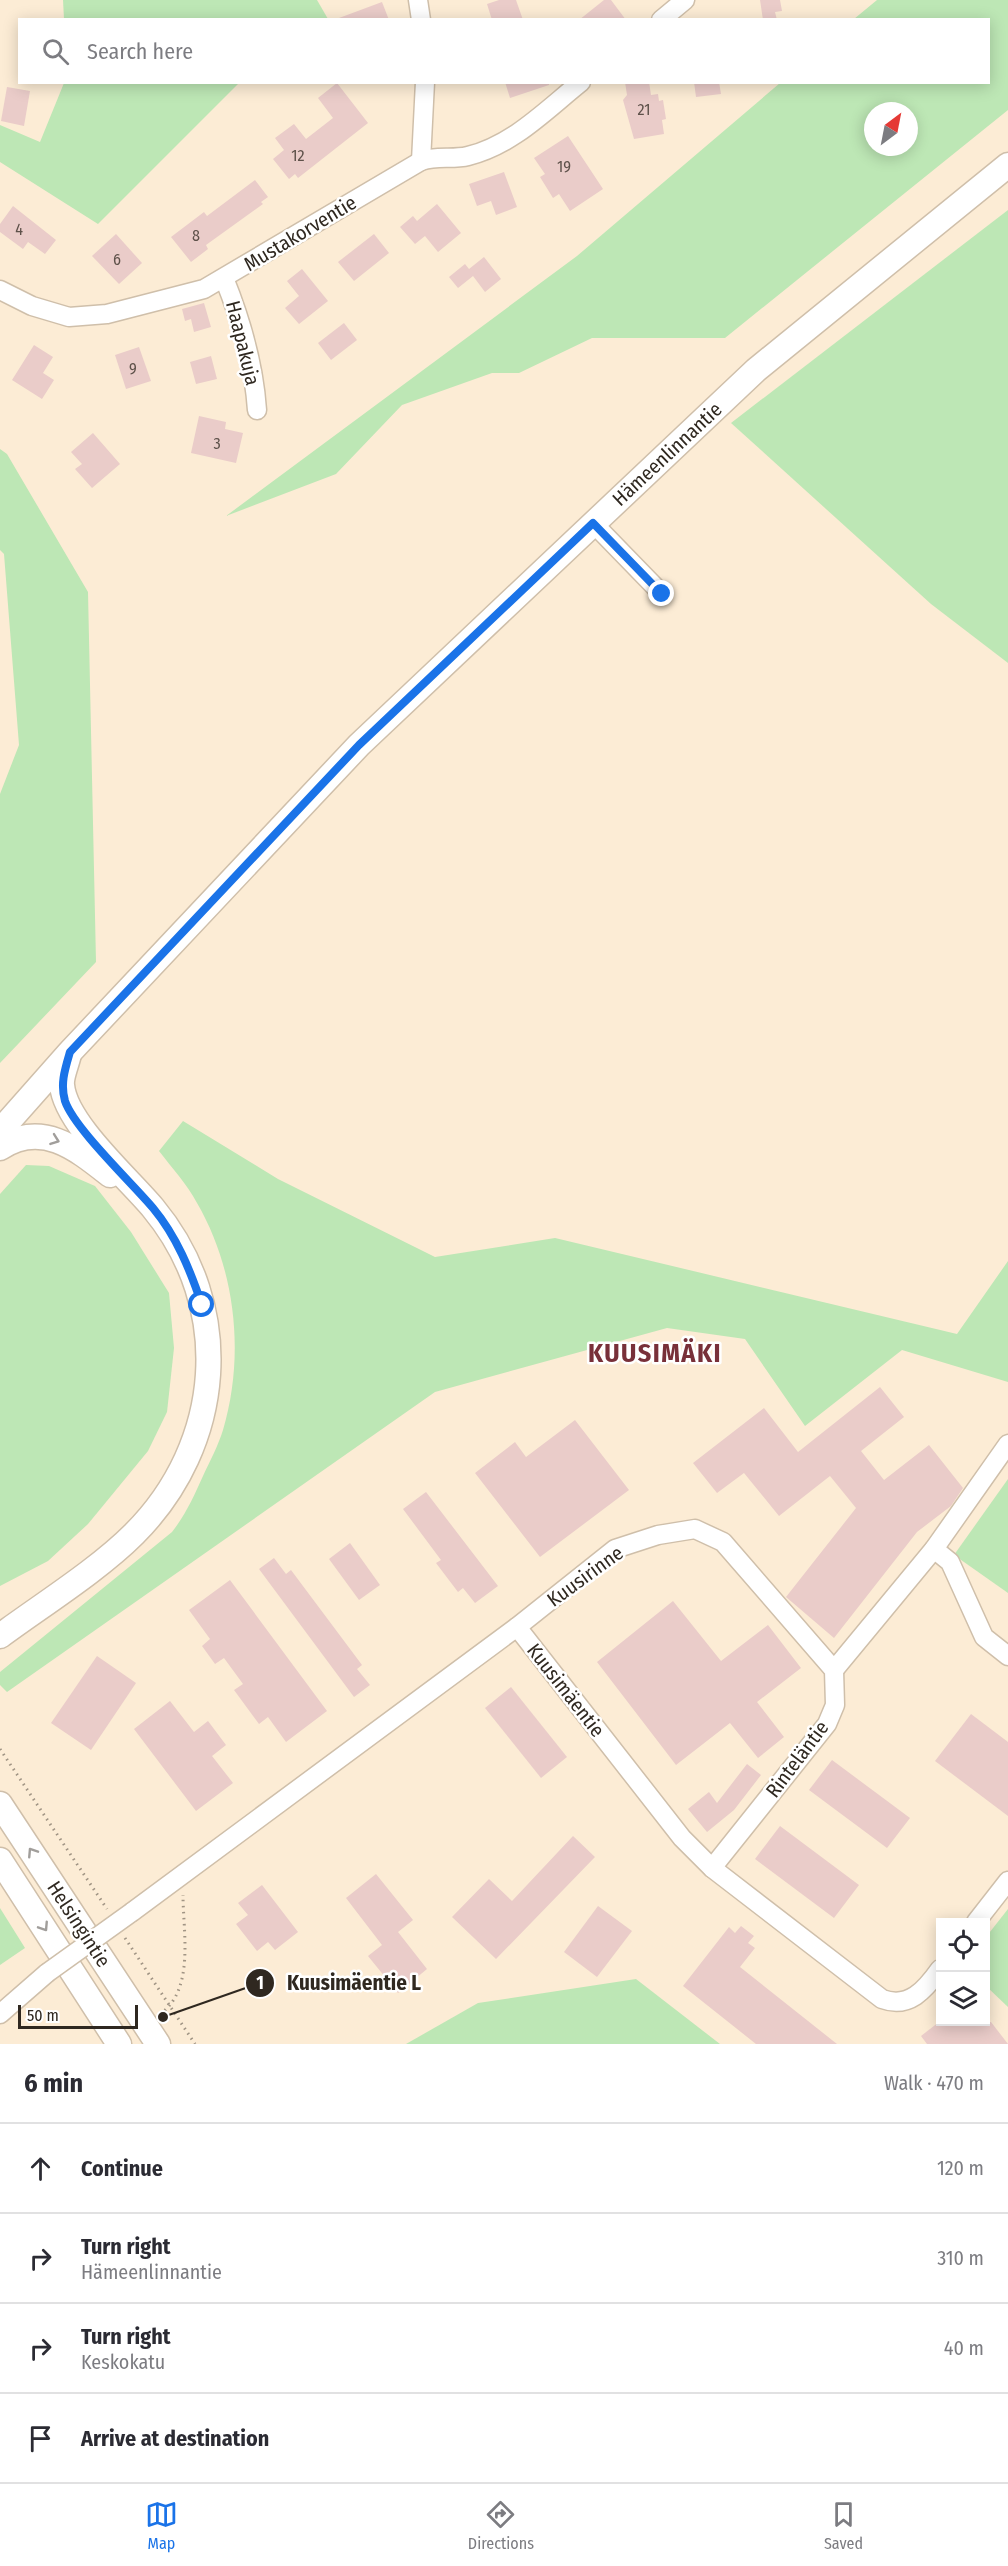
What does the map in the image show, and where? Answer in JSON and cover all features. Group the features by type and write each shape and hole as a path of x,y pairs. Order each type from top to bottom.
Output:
{"main road":[{"name":"Hämeenlinnantie","path":"0,1131 70,1052 359,745 756,370 1008,165"},
{"path":"0,1636 134,1535 168,1491 191,1450 208,1384 210,1346 202,1305 190,1271 174,1236 79,1124 66,1103 62,1083 70,1052"},
{"path":"0,1148 22,1138 48,1136 74,1147 153,1209"},
{"name":"Helsingintie","path":"0,1804 158,2044"},
{"name":"Helsingintie","path":"0,1860 119,2044"}],"street":[{"path":"418,0 421,18"},
{"path":"662,18 685,0"},
{"path":"422,161 425,84"},
{"name":"Mustakorventie","path":"0,290 32,306 69,317 107,314 204,289 422,161 434,156 465,157 498,146 531,124 579,84"},
{"name":"Haapakuja","path":"224,278 235,304 254,378 257,410"},
{"path":"593,523 662,594"},
{"path":"834,1670 934,1549 1008,1444"},
{"name":"Kuusirinne","path":"517,1627 615,1549 658,1535 695,1529 723,1542 834,1670"},
{"path":"934,1549 950,1562 984,1637 1008,1656"},
{"name":"Kuusimäentie","path":"0,2014 47,1973 517,1627 682,1838 711,1868 882,1999 894,2004 909,2000 923,1989 937,1972"},
{"name":"Rinteläntie","path":"711,1868 827,1724 835,1705 834,1670"},
{"path":"980,1918 1008,1881"}],"path":[{"path":"0,1749 113,1918"},
{"path":"160,2014 170,2007 177,1997 183,1975 183,1891 175,1880"},
{"path":"119,1928 195,2044"}],"green space":[{"path":"63,0 317,0 327,18 64,18"},
{"path":"877,0 1008,0 1008,110 725,338 592,338 519,373 492,373 402,405 336,474 226,516 577,256 779,84 990,84 990,18 855,18"},
{"path":"63,84 238,84 98,224 0,162 0,125 40,142"},
{"path":"1008,210 1008,663 931,604 731,423"},
{"path":"0,449 7,454 88,592 96,962 0,1063 0,794 19,745 4,554 0,550"},
{"path":"183,1121 278,1179 435,1257 555,1238 957,1334 1008,1261 1008,1382 902,1350 805,1426 745,1339 667,1328 435,1392 7,1692 0,1685 0,1672 172,1532 193,1498 223,1430 234,1373 235,1343 228,1285 221,1256 197,1203 159,1151"},
{"path":"26,1165 49,1166 95,1186 131,1232 169,1293 174,1348 167,1412 148,1451 88,1524 48,1561 0,1586 0,1194"},
{"path":"1008,1479 1008,1593 954,1555"},
{"path":"0,1908 25,1948 0,1965"},
{"path":"1008,1909 1008,2007 990,1990 990,1932"},
{"path":"636,1979 720,2044 406,2044 478,2003"}],"building":[{"path":"499,0 516,0 522,18 491,18 487,4"},
{"path":"604,0 611,0 624,18 582,18"},
{"path":"760,0 780,0 782,11 775,12 776,18 763,18"},
{"path":"382,2 388,18 339,18"},
{"path":"338,84 368,123 298,178 295,174 289,179 273,159 284,150 275,138 294,124 306,139 333,118 318,98"},
{"path":"506,84 549,84 549,85 510,98"},
{"path":"625,84 649,84 651,95 658,94 659,101 663,100 666,119 662,120 664,134 634,139 623,100 627,95"},
{"path":"694,84 719,84 721,94 696,97"},
{"path":"7,87 30,91 24,126 1,121"},
{"path":"568,136 603,189 570,211 559,194 553,198 540,177 545,174 534,158"},
{"path":"504,172 517,207 496,215 491,201 477,206 469,184"},
{"path":"255,180 268,197 261,202 263,204 206,245 208,249 191,262 171,237 204,212 207,216"},
{"path":"437,204 461,233 438,252 425,236 415,244 400,227 413,216 417,221"},
{"path":"13,206 56,240 45,254 28,242 23,249 0,232 0,224"},
{"path":"116,234 142,263 119,284 92,256"},
{"path":"374,234 389,253 354,281 338,262"},
{"path":"484,257 501,279 485,292 473,276 458,288 449,277 465,264 469,269"},
{"path":"302,269 328,301 299,324 285,308 299,296 287,281"},
{"path":"204,303 211,327 194,332 191,319 185,321 182,309"},
{"path":"344,323 357,340 331,360 318,343"},
{"path":"34,345 53,357 43,373 54,380 42,399 12,380"},
{"path":"139,347 151,381 126,389 115,355"},
{"path":"211,356 217,379 196,384 190,362"},
{"path":"199,416 226,422 225,429 243,433 236,463 191,453"},
{"path":"93,433 120,464 92,488 75,469 82,464 71,452"},
{"path":"880,1387 904,1417 861,1451 884,1480 929,1445 963,1488 951,1506 917,1532 834,1638 786,1597 856,1508 830,1476 779,1516 744,1473 717,1493 693,1463 764,1408 798,1452"},
{"path":"575,1420 629,1490 540,1557 475,1473 515,1442 526,1457"},
{"path":"426,1492 498,1586 475,1603 463,1588 458,1592 436,1563 441,1560 403,1509"},
{"path":"350,1543 380,1585 359,1600 329,1559"},
{"path":"274,1558 286,1574 291,1570 362,1665 357,1669 370,1685 354,1697 259,1569"},
{"path":"230,1580 327,1711 286,1742 268,1717 259,1724 234,1690 243,1684 224,1658 215,1664 202,1646 210,1639 189,1610"},
{"path":"673,1601 721,1661 768,1625 801,1668 757,1702 784,1737 758,1758 730,1723 676,1765 597,1662"},
{"path":"97,1656 136,1683 91,1750 51,1723"},
{"path":"511,1687 567,1757 541,1778 485,1708"},
{"path":"170,1701 194,1732 208,1721 226,1745 212,1756 233,1783 196,1811 134,1729"},
{"path":"971,1714 1008,1742 1008,1816 935,1761"},
{"path":"832,1760 910,1818 887,1848 809,1790"},
{"path":"747,1764 761,1775 734,1810 707,1832 688,1809 709,1792 717,1803"},
{"path":"780,1826 859,1885 834,1918 755,1859"},
{"path":"573,1836 595,1857 496,1959 452,1917 489,1879 512,1901"},
{"path":"376,1874 413,1920 398,1932 427,1969 398,1993 368,1956 382,1945 346,1898"},
{"path":"262,1885 298,1932 275,1950 268,1942 257,1951 236,1924 248,1915 238,1903"},
{"path":"598,1906 632,1931 597,1977 564,1952"},
{"path":"741,1926 754,1936 748,1943 755,1948 740,1967 837,2044 756,2044 683,1986 729,1927 735,1933"},
{"path":"991,2022 1008,2044 927,2044 921,2036 936,2024 990,2026"}],"place":[{"name":"Kuusimäentie L","path":"163,2017"}],"district":[{"name":"KUUSIMÄKI","path":"655,1353"}],"route":[{"path":"202,1305 174,1236 79,1124 66,1103 62,1083 70,1052 359,745 593,523 662,594"}]}
